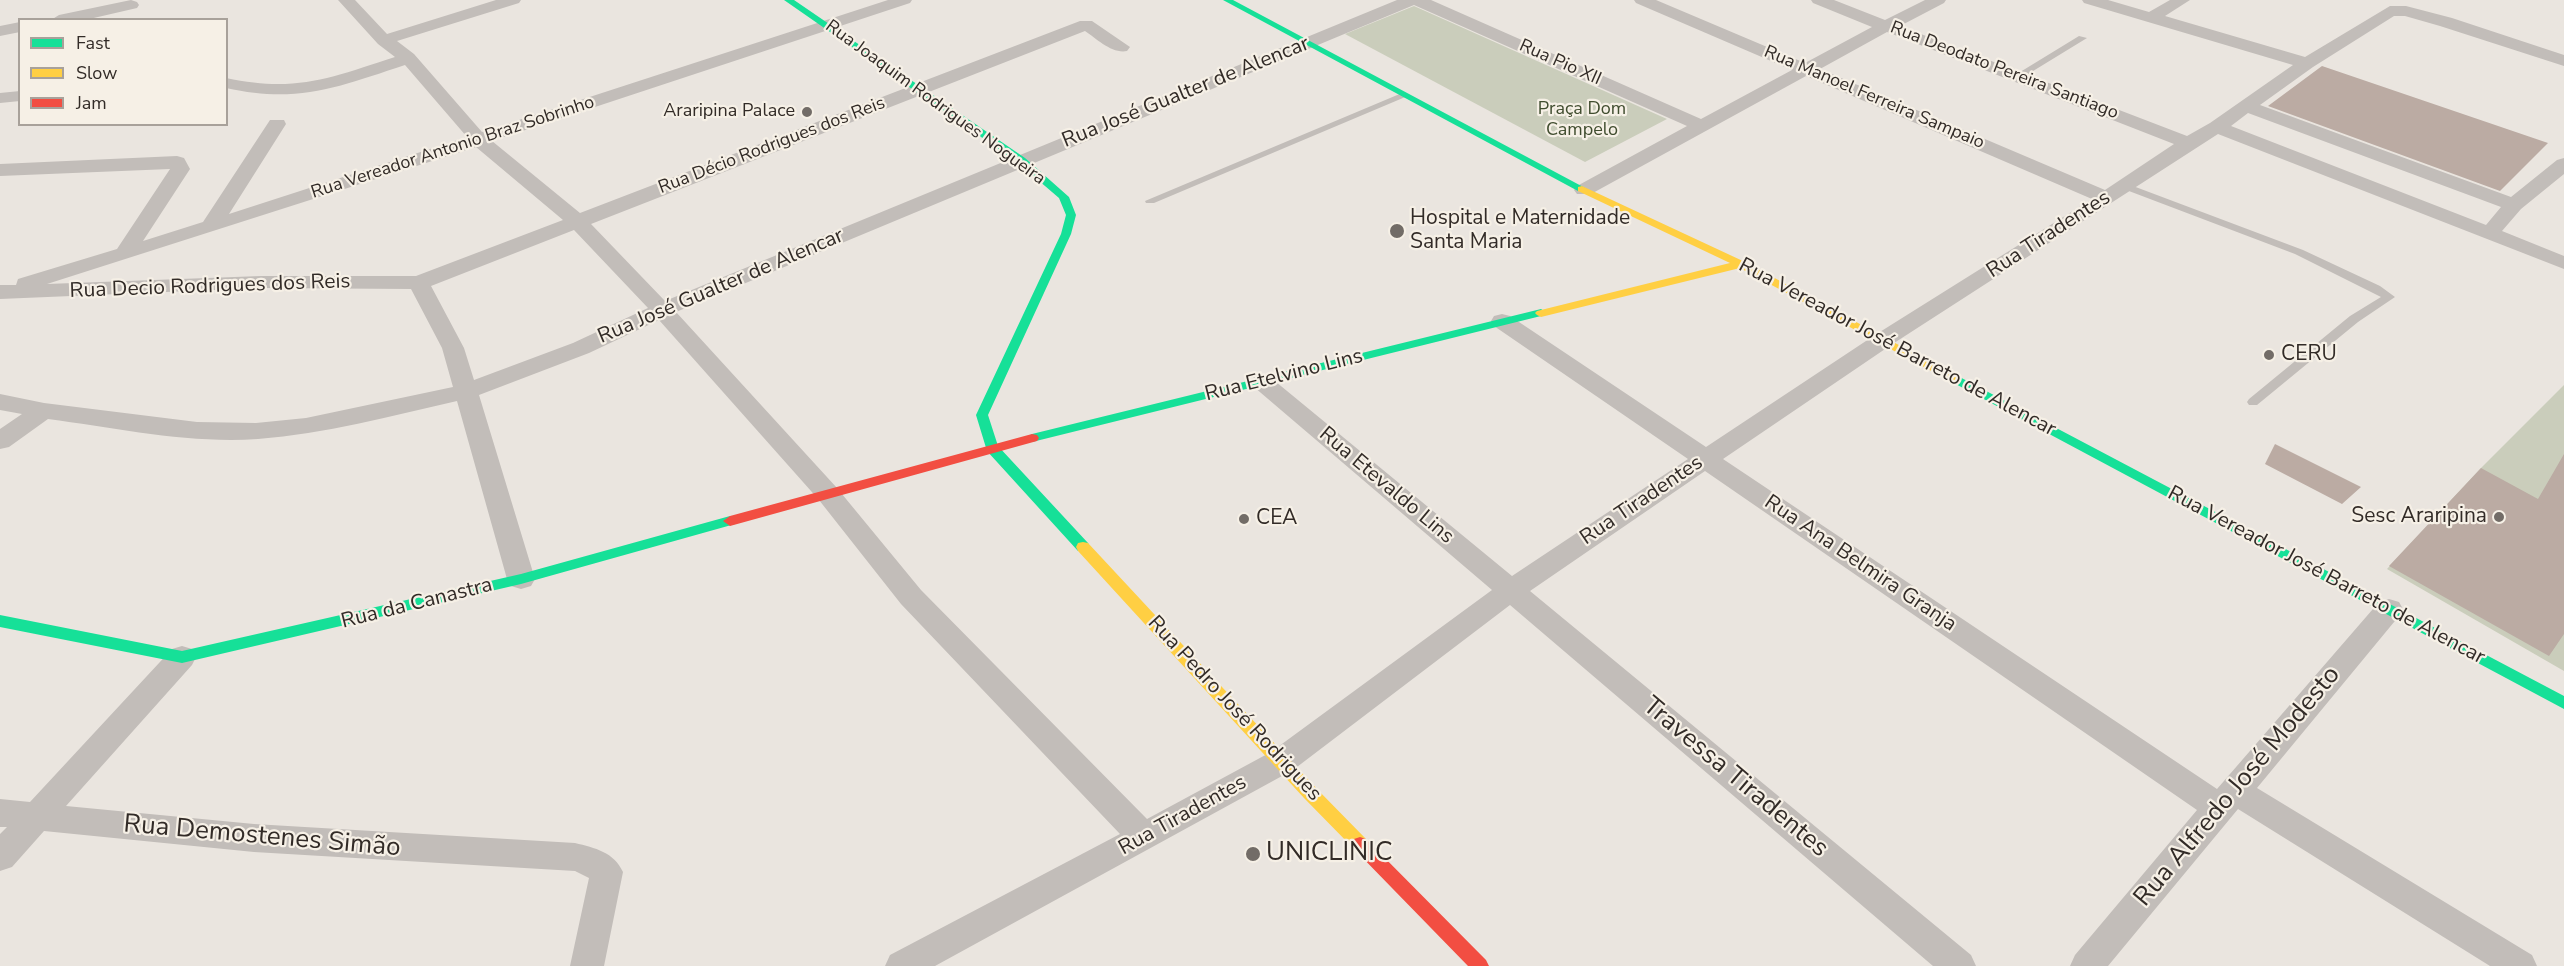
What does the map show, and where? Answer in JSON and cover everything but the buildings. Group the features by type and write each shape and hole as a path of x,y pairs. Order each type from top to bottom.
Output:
{"main road":[{"name":"Rua Joaquim Rodrigues Nogueira","path":"788,0 1021,160 1064,197 1071,215 1066,234 982,415 992,448"},
{"name":"Rua Vereador José Barreto de Alencar","path":"1227,0 1584,190 1741,264 2564,703"},
{"name":"Rua Etelvino Lins","path":"828,494 992,448 1741,264"},
{"name":"Rua Pedro José Rodrigues","path":"992,448 1310,793 1480,966"},
{"name":"Rua da Canastra","path":"2,623 182,657 325,627 521,579 828,494"}],"street":[{"path":"346,0 384,40 408,58 479,140 577,221 662,310 828,494 911,597 1144,837"},
{"path":"384,40 513,0"},
{"name":"Rua Vereador Antonio Braz Sobrinho","path":"1,292 479,140 904,0"},
{"name":"Rua José Gualter de Alencar","path":"0,402 44,411 197,430 256,431 306,426 465,392 581,348 662,310 1411,0"},
{"name":"Rua Pio XII","path":"1418,0 1702,126"},
{"name":"Rua Manoel Ferreira Sampaio","path":"1642,0 1807,69 2116,192"},
{"name":"Rua Deodato Pereira Santiago","path":"1819,0 2188,143"},
{"path":"1584,190 1938,0"},
{"path":"2090,0 2307,63"},
{"path":"2150,18 2182,0"},
{"path":"67,18 129,2 143,18"},
{"name":"Rua Tiradentes","path":"902,966 1282,761 1510,590 1883,340 2116,192 2188,143 2217,127 2307,63 2390,11 2406,11 2564,61"},
{"name":"Rua Décio Rodrigues dos Reis","path":"419,283 1086,25 1121,47"},
{"path":"0,31 18,27"},
{"path":"228,83 294,91 352,77 408,58"},
{"path":"0,98 18,96"},
{"path":"2247,106 2514,205"},
{"path":"211,226 277,124"},
{"path":"2217,127 2564,263"},
{"path":"0,170 177,162 180,169 171,186 125,252"},
{"path":"2489,234 2514,205 2564,164"},
{"name":"Rua Decio Rodrigues dos Reis","path":"1,292 261,282 419,283"},
{"path":"419,283 453,348 521,579"},
{"name":"Rua Ana Belmira Granja","path":"1502,321 1704,459 2227,799 2520,966"},
{"name":"Rua Etevaldo Lins","path":"1262,382 1510,590"},
{"path":"0,441 44,411"},
{"name":"Travessa Tiradentes","path":"1510,590 1959,966"},
{"name":"Rua Alfredo José Modesto","path":"2087,966 2389,609"},
{"path":"0,857 182,657"},
{"name":"Rua Demostenes Simão","path":"0,813 254,838 575,856 593,862 607,872 587,966"}],"lane":[{"path":"2017,77 2082,38"},
{"path":"1150,201 1404,95"},
{"path":"2116,192 2299,252 2384,292 2389,297 2354,319 2253,402"}],"green space":[{"name":"Praça Dom Campelo","path":"1414,6 1667,119 1585,162 1345,34"},
{"name":"Sesc Araripina","path":"2564,385 2564,671 2387,569 2481,468"}],"traffic: fast":[{"path":"788,0 1021,160 1064,197 1071,215 1066,234 982,415 992,448 1083,547"},
{"path":"1227,0 1582,189"},
{"path":"1032,438 1541,313"},
{"path":"1954,378 2564,703"},
{"path":"0,621 182,657 521,579 730,521"}],"traffic: slow":[{"path":"1582,189 1741,264 1954,378"},
{"path":"1541,313 1741,264"},
{"path":"1083,547 1360,844"}],"traffic: jam":[{"path":"730,521 1032,438"},
{"path":"1360,844 1480,966"}],"place":[{"name":"Araripina Palace","path":"807,112"},
{"name":"Hospital e Maternidade Santa Maria","path":"1397,231"},
{"name":"CERU","path":"2269,355"},
{"name":"Sesc Araripina","path":"2499,517"},
{"name":"CEA","path":"1244,519"},
{"name":"UNICLINIC","path":"1253,854"}]}
